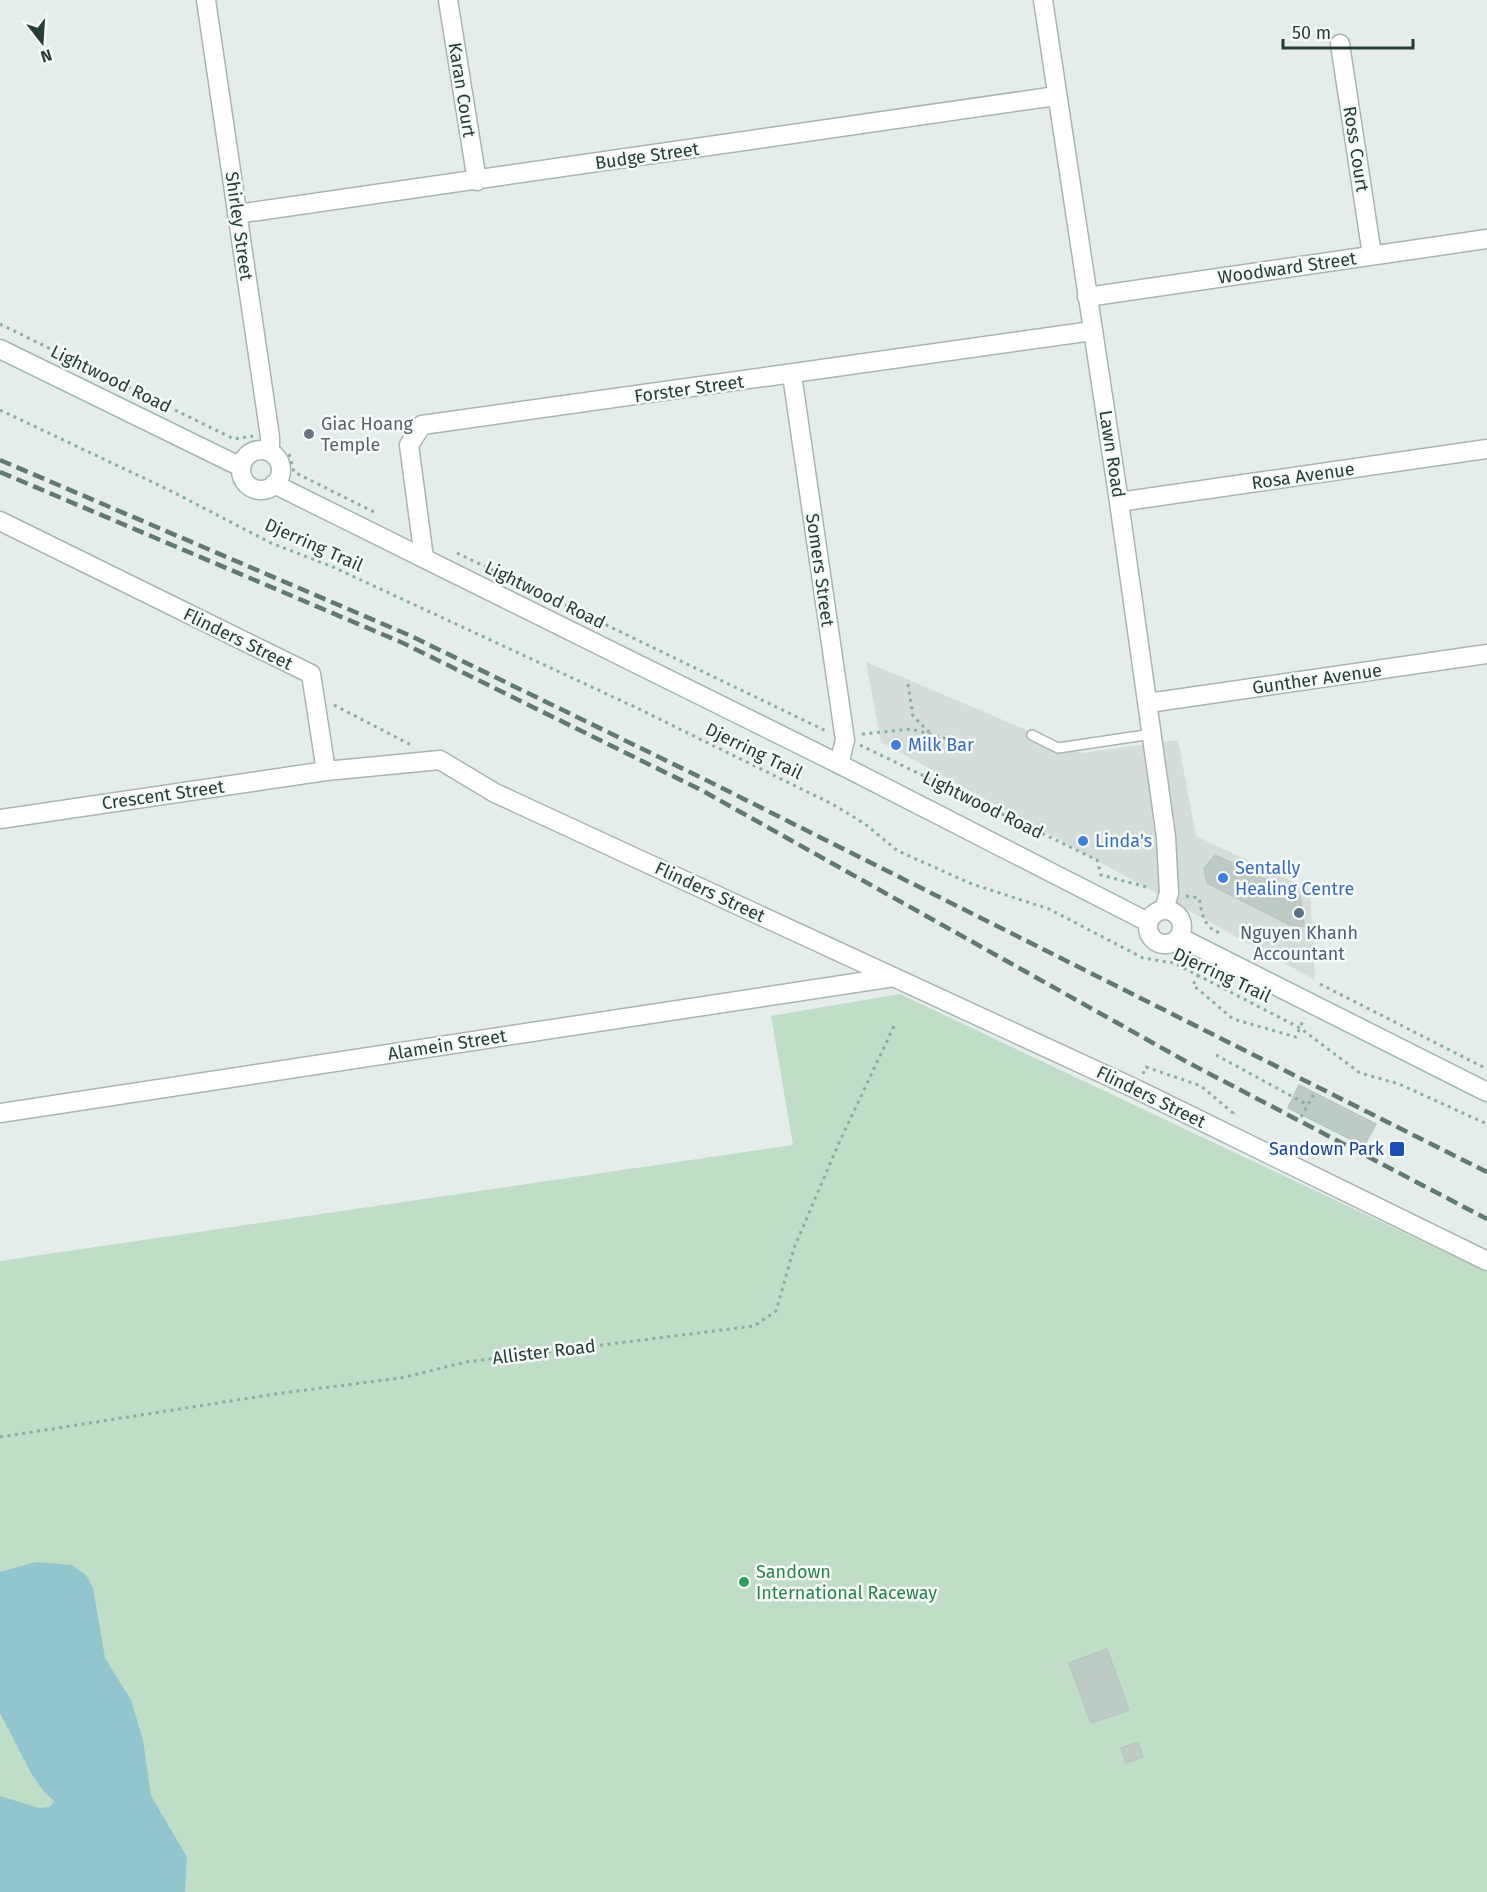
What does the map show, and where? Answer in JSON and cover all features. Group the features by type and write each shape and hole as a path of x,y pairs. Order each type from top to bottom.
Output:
{"street":[{"name":"Shirley Street","path":"206,0 270,444"},
{"name":"Karan Court","path":"448,0 477,181"},
{"name":"Lawn Road","path":"1043,0 1119,502 1166,837 1169,893 1164,909"},
{"name":"Ross Court","path":"1340,44 1372,255"},
{"name":"Budge Street","path":"237,214 1056,96"},
{"name":"Woodward Street","path":"1087,297 1487,239"},
{"name":"Forster Street","path":"424,558 409,445 422,425 792,375 1092,331"},
{"name":"Lightwood Road","path":"0,349 241,467"},
{"name":"Somers Street","path":"792,375 853,737 839,764"},
{"path":"270,444 281,467 281,473 274,484 268,488 255,489 244,480 241,467 252,452 270,444"},
{"name":"Rosa Avenue","path":"1119,502 1487,449"},
{"name":"Lightwood Road","path":"274,484 839,764 1148,922"},
{"name":"Flinders Street","path":"0,521 311,674 326,771"},
{"name":"Gunther Avenue","path":"1148,704 1487,654"},
{"path":"326,771 440,760"},
{"name":"Flinders Street","path":"440,760 495,793 1136,1089 1487,1261"},
{"name":"Crescent Street","path":"0,819 326,771"},
{"path":"1164,909 1179,916 1182,927 1179,938 1168,944 1156,942 1149,933 1148,922 1154,913 1164,909"},
{"path":"1179,938 1487,1092"},
{"name":"Alamein Street","path":"0,1113 894,977"}],"lane":[{"path":"1032,735 1058,748 1152,734"}],"path":[{"name":"Lightwood Road","path":"0,324 234,439 254,435 270,444"},
{"name":"Djerring Trail","path":"0,411 171,491 271,543 333,567 658,718 834,806 865,824 898,851 972,884 1048,909 1143,958 1174,963 1300,1028 1360,1073 1399,1084 1487,1124"},
{"path":"270,444 286,439 290,465 294,472 386,518"},
{"name":"Lightwood Road","path":"453,551 853,737 864,746 1097,860 1101,875"},
{"path":"908,684 913,716 933,734"},
{"path":"314,695 440,760"},
{"path":"853,737 911,729 958,742"},
{"path":"1198,975 1192,985 1233,1019 1296,1037 1305,1015"},
{"path":"1320,984 1487,1069"},
{"name":"Allister Road","path":"0,1437 282,1393 401,1378 466,1362 754,1326 776,1311 794,1248 837,1145 895,1024"},
{"path":"1216,1055 1308,1105"},
{"path":"1146,1067 1201,1086 1233,1113"},
{"path":"1301,1117 1315,1092"}],"shaded area":[{"path":"866,662 1081,753 1178,740 1196,836 1310,890 1315,980 881,742"}],"green space":[{"name":"Sandown International Raceway","path":"900,994 1487,1272 1487,1892 0,1892 0,1261 793,1145 771,1016"}],"water":[{"path":"36,1562 72,1565 86,1575 93,1588 105,1658 131,1700 143,1740 151,1796 187,1857 185,1892 0,1892 0,1796 39,1808 50,1807 54,1801 44,1792 31,1773 0,1713 0,1572"}],"building":[{"path":"1215,855 1300,896 1304,926 1294,927 1207,883 1204,869"},
{"path":"1299,1085 1376,1124 1364,1146 1288,1108"},
{"path":"1107,1649 1129,1710 1091,1723 1069,1663"},
{"path":"1138,1742 1143,1757 1126,1763 1121,1748"}],"railway":[{"path":"0,460 411,636 706,780 1487,1172"},
{"path":"0,472 403,643 703,791 1187,1062 1487,1219"}],"place":[{"name":"Giac Hoang Temple","path":"309,434"},
{"name":"Milk Bar","path":"896,745"},
{"name":"Linda's","path":"1083,841"},
{"name":"Sentally Healing Centre","path":"1223,878"},
{"name":"Nguyen Khanh Accountant","path":"1299,913"},
{"name":"Sandown Park","path":"1397,1149"},
{"name":"Sandown International Raceway","path":"744,1582"}]}
